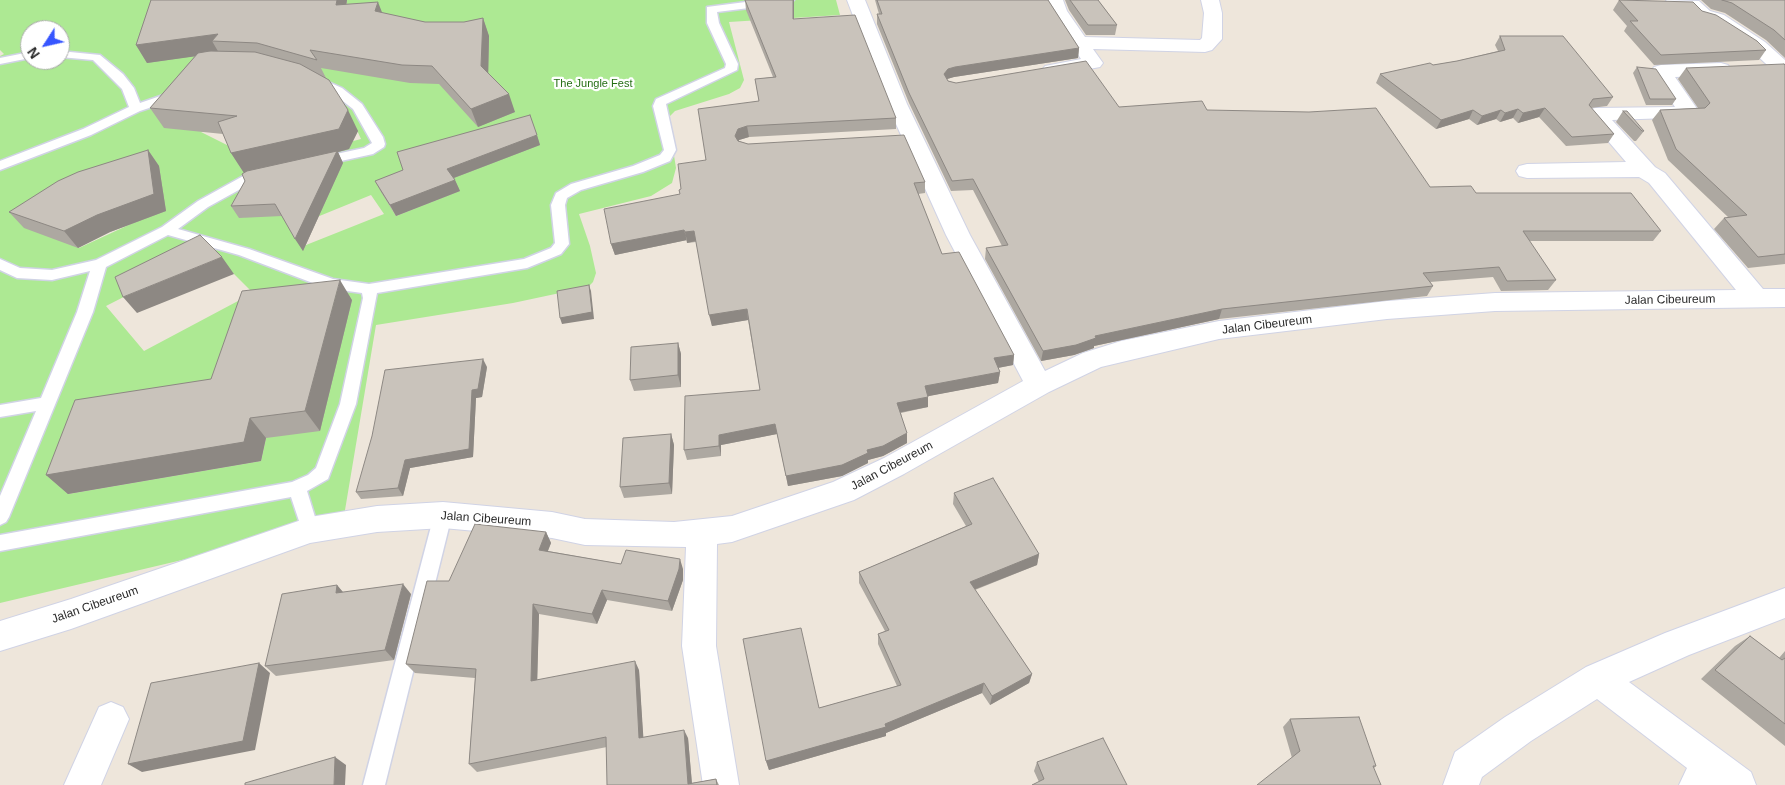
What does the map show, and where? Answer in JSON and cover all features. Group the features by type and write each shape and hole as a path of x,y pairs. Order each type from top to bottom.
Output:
{"street":[{"path":"856,0 903,137 1039,385"},
{"path":"1038,72 1093,63 1058,12 1054,0"},
{"path":"1080,43 1205,46 1212,39 1213,13 1210,0"},
{"path":"1675,0 1693,5 1704,15 1717,19 1758,46 1783,69"},
{"path":"1647,172 1595,114 1690,114 1661,71 1746,68 1783,69"},
{"path":"1527,171 1636,169 1647,172 1657,178 1757,299"},
{"name":"Jalan Cibeureum","path":"0,636 71,614 310,530 377,519 443,515 552,525 585,532 674,535 732,529 843,491 894,466 1039,385 1092,360 1121,351 1219,330 1377,311 1495,302 1785,298"},
{"path":"702,533 699,646 721,785"},
{"path":"1461,785 1468,765 1518,729 1598,679 1677,644 1785,603"},
{"path":"1598,679 1716,778"},
{"path":"82,785 111,719"}],"lane":[{"path":"167,230 244,252 331,284 369,289 527,263 556,251 562,244 558,205 562,196 576,187 638,169 664,158 670,150 659,106 660,102 731,70 732,64 713,23 711,9 789,0"},
{"path":"70,55 96,57 120,77 128,88 136,108"},
{"path":"0,60 20,57"},
{"path":"306,77 338,91 358,107 379,144 368,151 306,164"},
{"path":"0,166 87,132 136,108 171,97 188,84"},
{"path":"0,264 17,273 52,275 100,264 167,230 203,204 250,178 280,170"},
{"path":"0,516 85,312 100,264"},
{"path":"0,543 295,489 314,480 322,474 325,468 348,404 370,298 369,289"},
{"path":"0,410 47,403"},
{"path":"295,489 299,494 310,530"},
{"path":"374,785 443,515"}],"green space":[{"name":"The Jungle Fest","path":"0,0 254,0 345,16 347,0 836,0 840,15 729,22 744,80 740,88 729,94 675,111 668,118 676,168 672,183 651,196 579,214 590,246 596,273 593,282 588,287 513,303 376,325 343,522 0,603 0,56 4,54 0,50","holes":["355,126 361,139 243,170 233,148 201,132","451,179 459,191 396,216 384,196","371,195 384,214 301,247 290,228","44,216 135,222 79,248","212,252 253,293 144,351 106,306","228,399 266,438 261,461 68,494"]}],"building":[{"path":"151,0 337,0 336,5 378,2 375,11 425,22 464,22 483,18 481,66 509,94 471,109 432,66 402,65 310,50 317,60 257,43 212,41 218,34 136,45"},
{"path":"745,0 793,0 793,19 855,15 896,118 747,126 738,129 735,136 738,141 748,144 904,135 925,182 914,183 942,254 959,252 1014,355 994,358 1000,372 925,386 928,397 897,403 907,433 883,446 867,450 868,453 842,465 786,476 775,424 719,435 719,446 684,450 685,396 760,390 747,309 709,315 694,231 685,232 684,230 611,244 604,209 680,194 678,164 706,160 698,109 759,101 755,79 776,77"},
{"path":"877,0 1048,0 1079,48 955,67 948,69 944,74 948,81 956,83 1086,61 1119,107 1202,101 1207,110 1309,112 1376,108 1430,187 1471,186 1476,193 1631,193 1661,231 1523,231 1556,280 1507,281 1499,267 1423,273 1433,286 1222,309 1095,336 1096,338 1076,345 1043,351 986,248 1008,245 973,179 952,181 909,93 877,14 882,14"},
{"path":"1070,0 1098,0 1117,25 1088,25"},
{"path":"1619,0 1693,2 1702,11 1716,15 1757,41 1766,50 1661,55 1630,21 1638,21"},
{"path":"1722,0 1785,0 1785,40 1774,30 1732,3"},
{"path":"1500,36 1563,36 1613,97 1593,99 1589,105 1614,134 1572,137 1545,108 1523,113 1518,109 1505,113 1501,110 1482,116 1473,110 1441,120 1380,74 1430,63 1433,65 1457,61 1505,50"},
{"path":"210,51 255,52 300,64 329,80 348,110 339,129 231,153 218,122 237,116 150,108 198,53"},
{"path":"1784,64 1785,254 1758,257 1724,218 1747,215 1676,149 1660,110 1705,108 1710,103 1686,68"},
{"path":"1637,67 1656,69 1676,99 1650,99"},
{"path":"1623,111 1627,111 1644,131 1642,131"},
{"path":"530,115 537,135 447,169 455,180 390,205 375,181 403,170 397,152"},
{"path":"148,150 154,194 97,215 64,231 9,212 58,181 78,172"},
{"path":"337,151 295,239 275,204 231,206 245,181 242,174 247,171"},
{"path":"200,235 222,257 123,297 115,277"},
{"path":"340,280 305,411 250,418 244,442 46,475 75,400 211,379 242,291"},
{"path":"589,285 592,312 560,318 557,291"},
{"path":"678,343 678,375 630,380 631,347"},
{"path":"483,359 478,389 472,390 469,449 405,460 398,488 356,492 372,436 385,370"},
{"path":"671,434 669,483 620,487 623,438"},
{"path":"993,478 1039,554 970,582 1032,674 992,696 984,683 885,724 886,727 766,761 743,639 801,628 819,708 901,685 878,634 889,630 859,572 972,524 954,493"},
{"path":"475,524 546,532 539,550 621,564 626,550 680,559 679,569 668,601 602,590 592,614 533,604 531,681 635,661 639,738 684,730 688,784 716,779 717,785 607,785 606,737 469,764 476,669 406,664 427,581 449,581"},
{"path":"403,584 385,650 265,666 282,594 337,585 336,593"},
{"path":"1750,636 1782,660 1785,658 1785,724 1715,670"},
{"path":"259,663 243,741 128,764 151,683"},
{"path":"1359,717 1376,766 1373,766 1381,785 1257,785 1300,751 1290,719"},
{"path":"1103,738 1127,785 1032,785 1044,779 1037,762"},
{"path":"335,757 334,785 245,785 245,783"}]}
